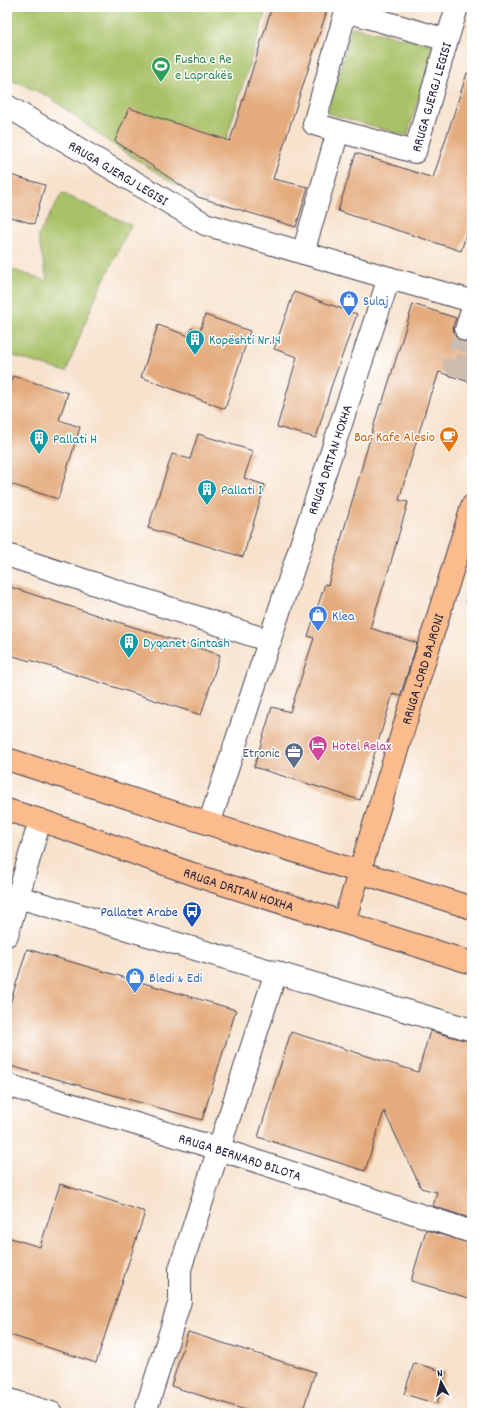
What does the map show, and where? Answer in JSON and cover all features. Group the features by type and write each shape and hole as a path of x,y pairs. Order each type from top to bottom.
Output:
{"main road":[{"name":"RRUGA LORD BAJRONI","path":"344,922 472,506"},
{"path":"7,759 472,908"},
{"name":"RRUGA DRITAN HOXHA","path":"7,810 40,820 207,879 472,963"}],"street":[{"path":"447,40 458,7"},
{"name":"RRUGA GJERGJ LEGISI","path":"346,11 447,40 415,152 338,131 314,124 346,11"},
{"name":"RRUGA GJERGJ LEGISI","path":"7,106 205,224 472,301"},
{"path":"303,253 338,131"},
{"name":"RRUGA DRITAN HOXHA","path":"209,824 390,278"},
{"path":"7,555 270,641"},
{"path":"7,935 40,820"},
{"path":"18,897 472,1030"},
{"path":"145,1413 180,1302 180,1269 276,972"},
{"name":"RRUGA BERNARD BILOTA","path":"7,1085 219,1149 472,1232"},
{"path":"7,1399 51,1413"}],"green space":[{"path":"7,7 267,7 207,201 187,192 108,141 48,96 7,78"},
{"path":"352,27 435,45 407,136 327,113"},
{"path":"62,193 131,225 95,298 66,372 7,354 7,268 47,281 38,236"},
{"path":"472,578 472,608 463,606"}],"building":[{"path":"272,7 328,7 273,179 308,187 296,227 198,197 115,141 129,108 230,141"},
{"path":"467,73 472,74 472,216 461,251 338,211 356,153 433,178"},
{"path":"7,174 45,185 34,224 7,216"},
{"path":"294,292 357,314 331,387 316,438 277,427 297,357 274,349"},
{"path":"413,304 456,318 453,326 454,333 457,338 463,342 472,341 472,383 439,372 432,393 431,392 399,500 408,502 370,628 417,643 400,696 393,694 360,800 254,767 272,707 290,712 314,638 308,636 325,584 328,585 380,404 382,404"},
{"name":"Kopështi Nr.14","path":"205,315 250,331 225,409 141,377 158,325 189,336 191,328 200,331"},
{"name":"Pallati H","path":"13,376 68,393 59,420 80,427 58,499 7,483 7,395"},
{"name":"Pallati I","path":"198,434 253,451 244,478 265,485 243,557 148,528 172,454 190,459"},
{"name":"Dyqanet Gintash","path":"7,586 220,655 201,715 7,654"},
{"path":"27,949 236,1010 202,1120 7,1065 7,1013"},
{"path":"430,1031 472,1042 472,1219 433,1206 437,1192 421,1188 384,1111 365,1171 258,1137 291,1032 418,1072"},
{"path":"60,1184 145,1212 96,1363 7,1334 7,1237 40,1247"},
{"path":"426,1230 472,1244 472,1299 411,1281"},
{"path":"188,1332 315,1372 302,1413 255,1413 171,1386"},
{"path":"414,1363 446,1372 437,1404 404,1394"}],"tunnel":[{"path":"466,330 454,364 472,370"}],"place":[{"name":"Fusha e Re e Laprakës","path":"161,83"},
{"name":"Sulaj","path":"349,317"},
{"name":"Kopështi Nr.14","path":"195,356"},
{"name":"Bar Kafe Alesio","path":"449,453"},
{"name":"Pallati H","path":"39,455"},
{"name":"Pallati I","path":"207,506"},
{"name":"Klea","path":"318,632"},
{"name":"Dyqanet Gintash","path":"129,659"},
{"name":"Hotel Relax","path":"318,762"},
{"name":"Etronic","path":"294,769"},
{"name":"Pallatet Arabe","path":"192,928"},
{"name":"Bledi & Edi","path":"135,994"}]}
